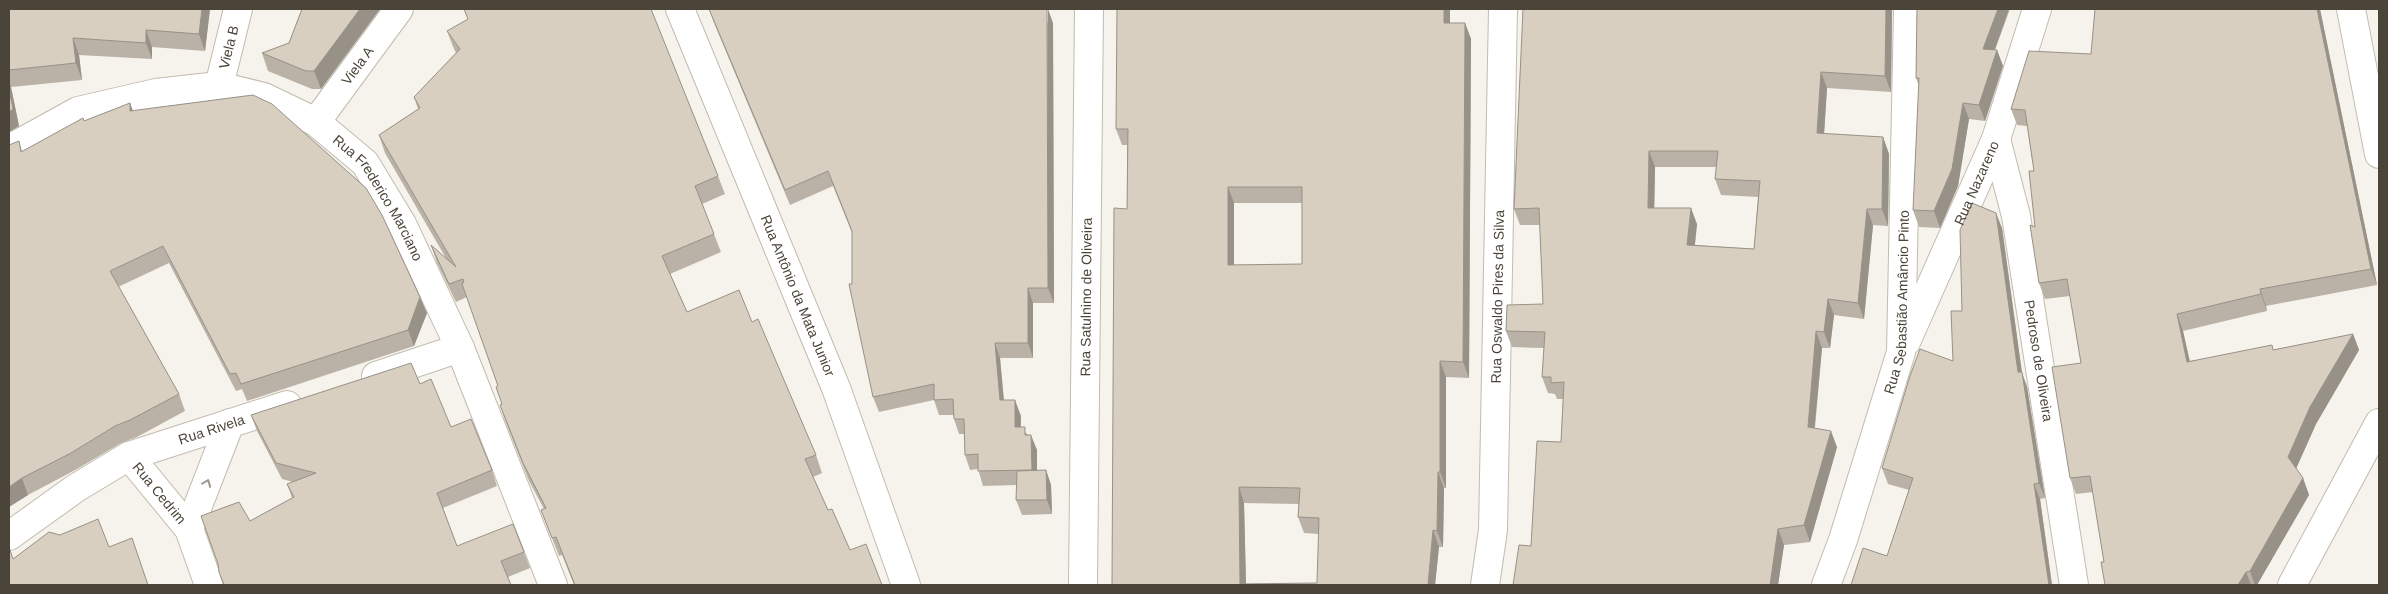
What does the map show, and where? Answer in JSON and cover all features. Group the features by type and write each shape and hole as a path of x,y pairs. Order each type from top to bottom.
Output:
{"street":[{"name":"Viela B","path":"219,86 238,9"},
{"name":"Viela A","path":"316,122 399,9"},
{"name":"Rua Antônio da Mata Junior","path":"680,9 836,388 906,585"},
{"name":"Rua Satulnino de Oliveira","path":"1083,585 1089,9"},
{"name":"Rua Oswaldo Pires da Silva","path":"1485,585 1493,530 1503,9"},
{"name":"Rua Sebastião Amâncio Pinto","path":"1826,585 1843,540 1902,352 1908,9"},
{"name":"Rua Nazareno","path":"1902,352 1996,139 2037,9"},
{"path":"2351,9 2379,154"},
{"name":"Rua Frederico Marciano","path":"9,148 78,111 156,93 219,86 264,97 316,122 365,163 402,224 460,348 553,585"},
{"name":"Pedroso de Oliveira","path":"1996,139 2016,216 2074,585"},
{"path":"349,384 460,348"},
{"name":"Rua Rivela","path":"9,536 76,488 130,456 312,396"},
{"path":"2292,585 2379,423"},
{"name":"Rua Cedrim","path":"189,529 230,424"},
{"name":"Rua Cedrim","path":"130,456 189,529 209,585"}],"building":[{"path":"9,9 202,9 199,34 146,30 146,43 73,38 76,63 9,70"},
{"path":"302,9 360,9 314,71 306,71 262,53 289,43"},
{"path":"464,9 651,9 718,176 695,186 714,234 662,256 687,312 739,290 752,322 758,319 816,455 805,459 828,510 832,509 850,550 866,544 882,585 575,585 556,537 552,538 541,510 546,508 523,463 500,405 502,404 496,387 498,386 462,284 464,282 463,279 449,284 431,245 456,267 379,135 420,108 414,97 460,49 447,31 468,19"},
{"path":"709,9 1047,9 1048,288 1028,288 1028,343 995,343 1000,400 1015,400 1015,427 1025,427 1025,435 1031,435 1032,470 978,471 978,454 965,455 964,419 954,419 953,399 934,400 934,384 873,397 849,284 852,284 852,231 828,171 785,190"},
{"path":"1117,9 1444,9 1444,23 1465,23 1463,362 1440,361 1440,472 1438,472 1437,531 1433,530 1428,585 1112,585 1114,208 1127,209 1128,129 1116,129","holes":["1228,187 1302,187 1302,264 1228,265","1239,487 1300,488 1298,517 1319,518 1317,583 1240,584"]},
{"path":"1523,9 1886,9 1885,76 1821,72 1817,133 1883,137 1882,209 1867,209 1858,303 1828,299 1824,332 1816,331 1808,427 1831,431 1804,525 1778,529 1770,585 1513,585 1519,545 1531,546 1537,441 1561,442 1564,382 1551,383 1551,377 1542,377 1545,332 1506,331 1507,305 1543,304 1539,208 1514,209","holes":["1649,151 1718,151 1715,179 1760,181 1754,249 1687,245 1691,208 1648,208"]},
{"path":"1917,9 1998,9 1983,49 1997,50 1979,105 1963,103 1952,169 1934,211 1913,210 1919,78 1916,78"},
{"path":"2095,9 2317,9 2371,269 2260,289 2261,294 2177,314 2187,362 2272,345 2273,350 2353,334 2310,407 2288,457 2303,478 2250,571 2246,572 2238,585 2105,585 2101,562 2104,562 2090,476 2070,478 2052,367 2081,363 2067,279 2039,283 2030,225 2035,227 2029,171 2034,171 2025,110 2011,109 2029,51 2091,54"},
{"path":"9,89 13,109 9,112"},
{"path":"253,95 272,104 366,188 382,215 420,297 408,330 241,384 236,373 230,374 163,246 110,271 179,394 115,426 9,487 9,145 19,141 21,152 83,118 84,121 130,103 130,111"},
{"path":"1972,203 1996,213 2018,372 2022,372 2039,483 2034,484 2049,585 1851,585 1863,548 1887,556 1913,478 1882,468 1920,349 1953,361 1951,311 1962,311 1960,230"},
{"path":"411,363 420,384 431,379 451,427 471,419 492,470 437,493 457,546 513,524 524,552 501,561 511,585 224,585 201,516 239,502 250,521 294,497 287,484 316,473 276,463 251,415"},
{"path":"1046,470 1047,500 1016,500 1017,471"},
{"path":"98,519 109,547 132,538 148,585 9,585 9,547 13,559 49,532 60,535"}]}
